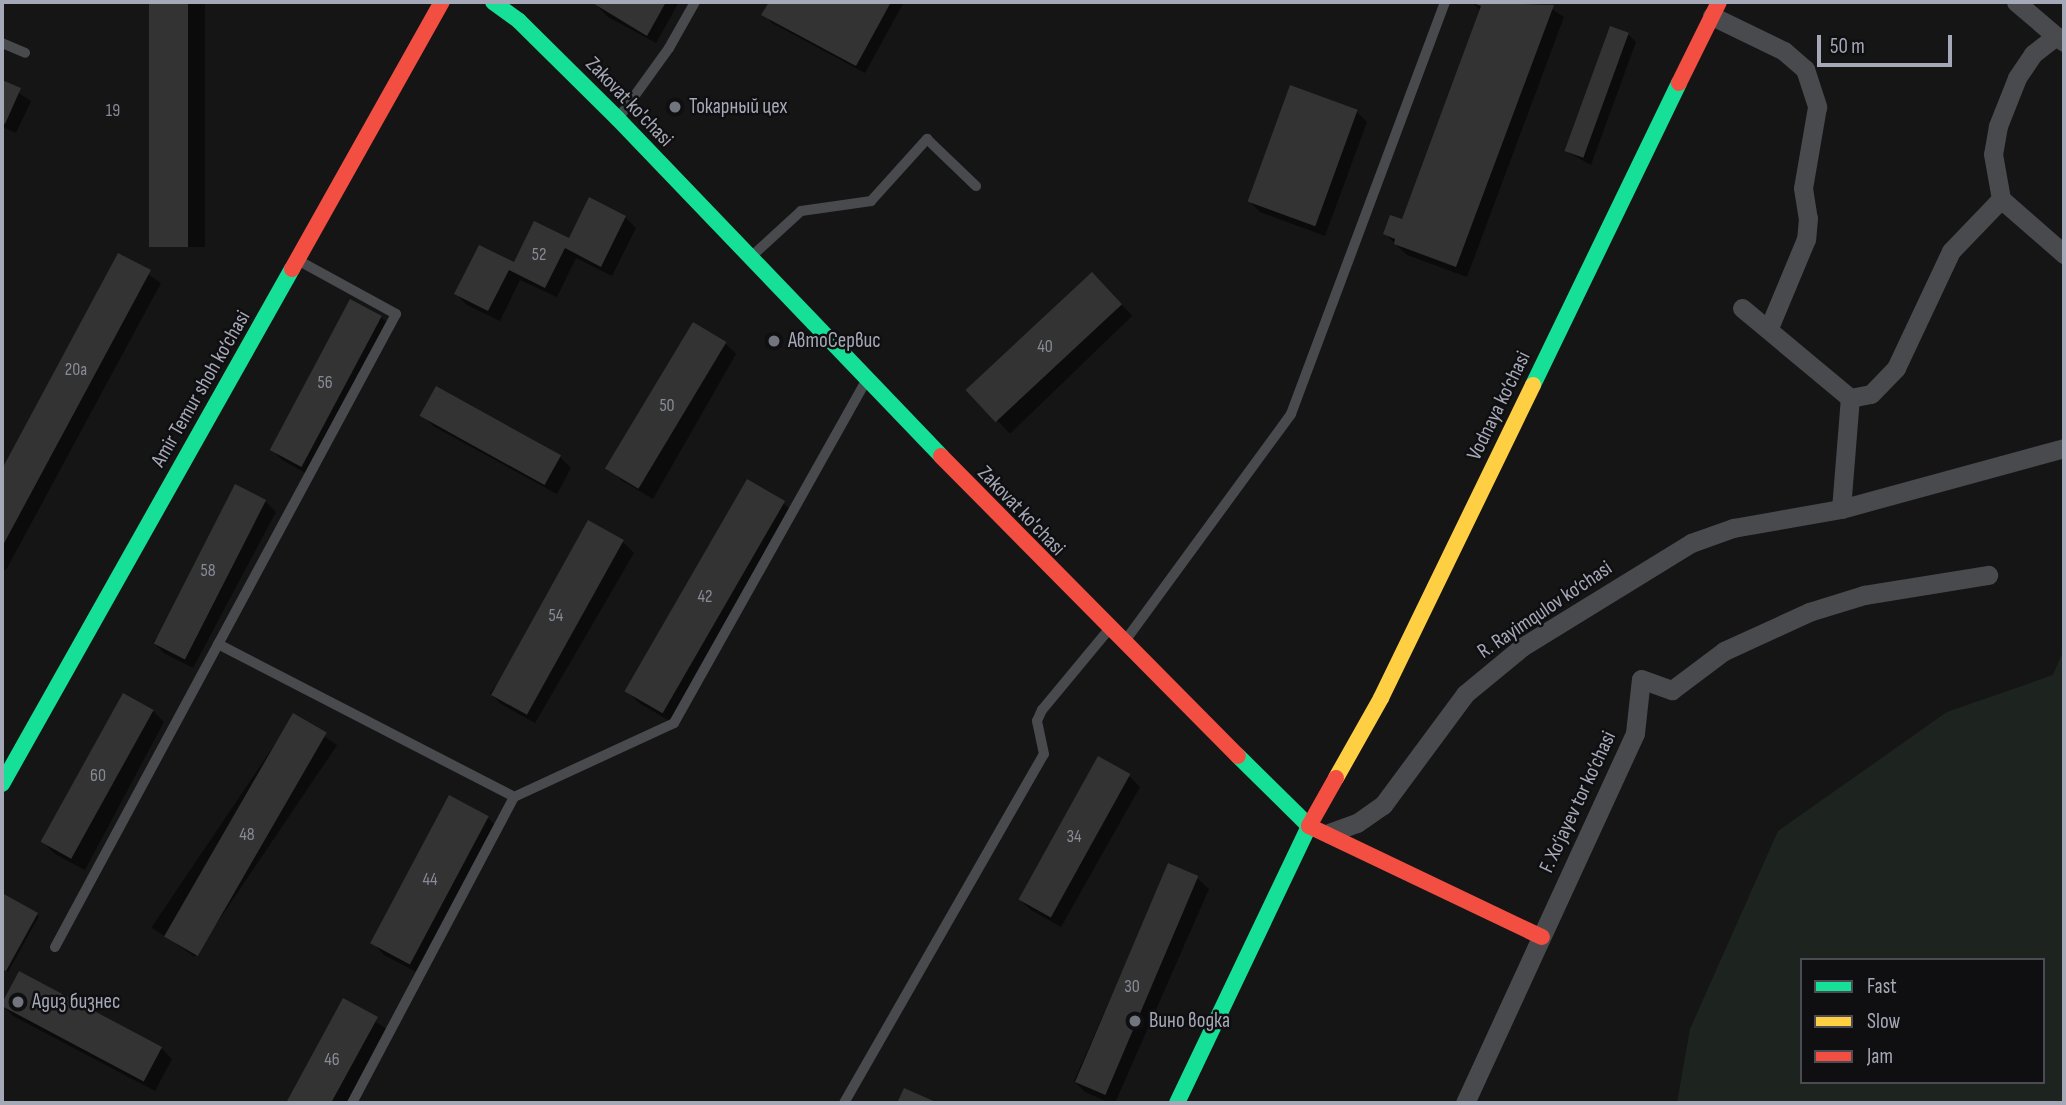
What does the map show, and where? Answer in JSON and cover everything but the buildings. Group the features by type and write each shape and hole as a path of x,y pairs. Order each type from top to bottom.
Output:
{"main road":[{"path":"418,2 439,7"},
{"name":"Zakovat ko'chasi","path":"493,2 519,20 618,119 1108,630 1309,826"},
{"name":"Amir Temur shoh ko‘chasi","path":"2,784 299,261 439,7"},
{"name":"Vodnaya ko‘chasi","path":"1309,826 1381,698 1716,9"},
{"path":"1177,1103 1309,826 1542,937"}],"street":[{"path":"2016,2 2060,39 2033,54 2017,78 1998,127 1993,154 2001,199 2064,254"},
{"path":"1716,9 1784,51 1805,69 1817,107 1803,188 1808,218 1806,239 1769,328"},
{"path":"1850,398 1871,394 1896,368 1951,251 2001,199"},
{"path":"1742,308 1850,398"},
{"path":"1841,509 1850,398"},
{"name":"R. Rayimqulov ko‘chasi","path":"1329,834 1357,823 1383,805 1465,694 1522,648 1588,604 1691,543 1733,528 1841,509 2064,448"},
{"name":"F. Xo‘jayev tor ko‘chasi","path":"1465,1103 1635,733 1641,679 1672,690 1724,651 1809,612 1864,596 1988,575"}],"lane":[{"path":"618,119 669,48 695,2"},
{"path":"1123,645 1291,414 1445,2"},
{"path":"2,43 25,53"},
{"path":"750,258 801,211 870,201 927,139 976,186"},
{"path":"55,947 396,314 299,261"},
{"path":"352,1103 514,797 674,723 866,380"},
{"path":"844,1103 1044,754 1037,721 1042,710 1108,630"},
{"path":"218,644 514,797"}],"shaded area":[{"path":"2064,649 2064,1103 1677,1103 1690,1029 1778,831 1947,712 2053,675"}],"traffic: fast":[{"path":"493,2 519,21 618,119 941,456"},
{"path":"1533,385 1679,83"},
{"path":"2,784 292,269"},
{"path":"1177,1103 1309,826 1238,756"}],"traffic: slow":[{"path":"1336,778 1381,698 1533,385"}],"traffic: jam":[{"path":"292,269 442,2"},
{"path":"1679,83 1719,2"},
{"path":"941,456 1238,756"},
{"path":"1336,778 1309,826 1542,937"}],"place":[{"name":"Токарный цех","path":"675,107"},
{"name":"АвтоСервис","path":"774,341"},
{"name":"Адиз бизнес","path":"18,1002"},
{"name":"Вино водка","path":"1135,1021"}]}
